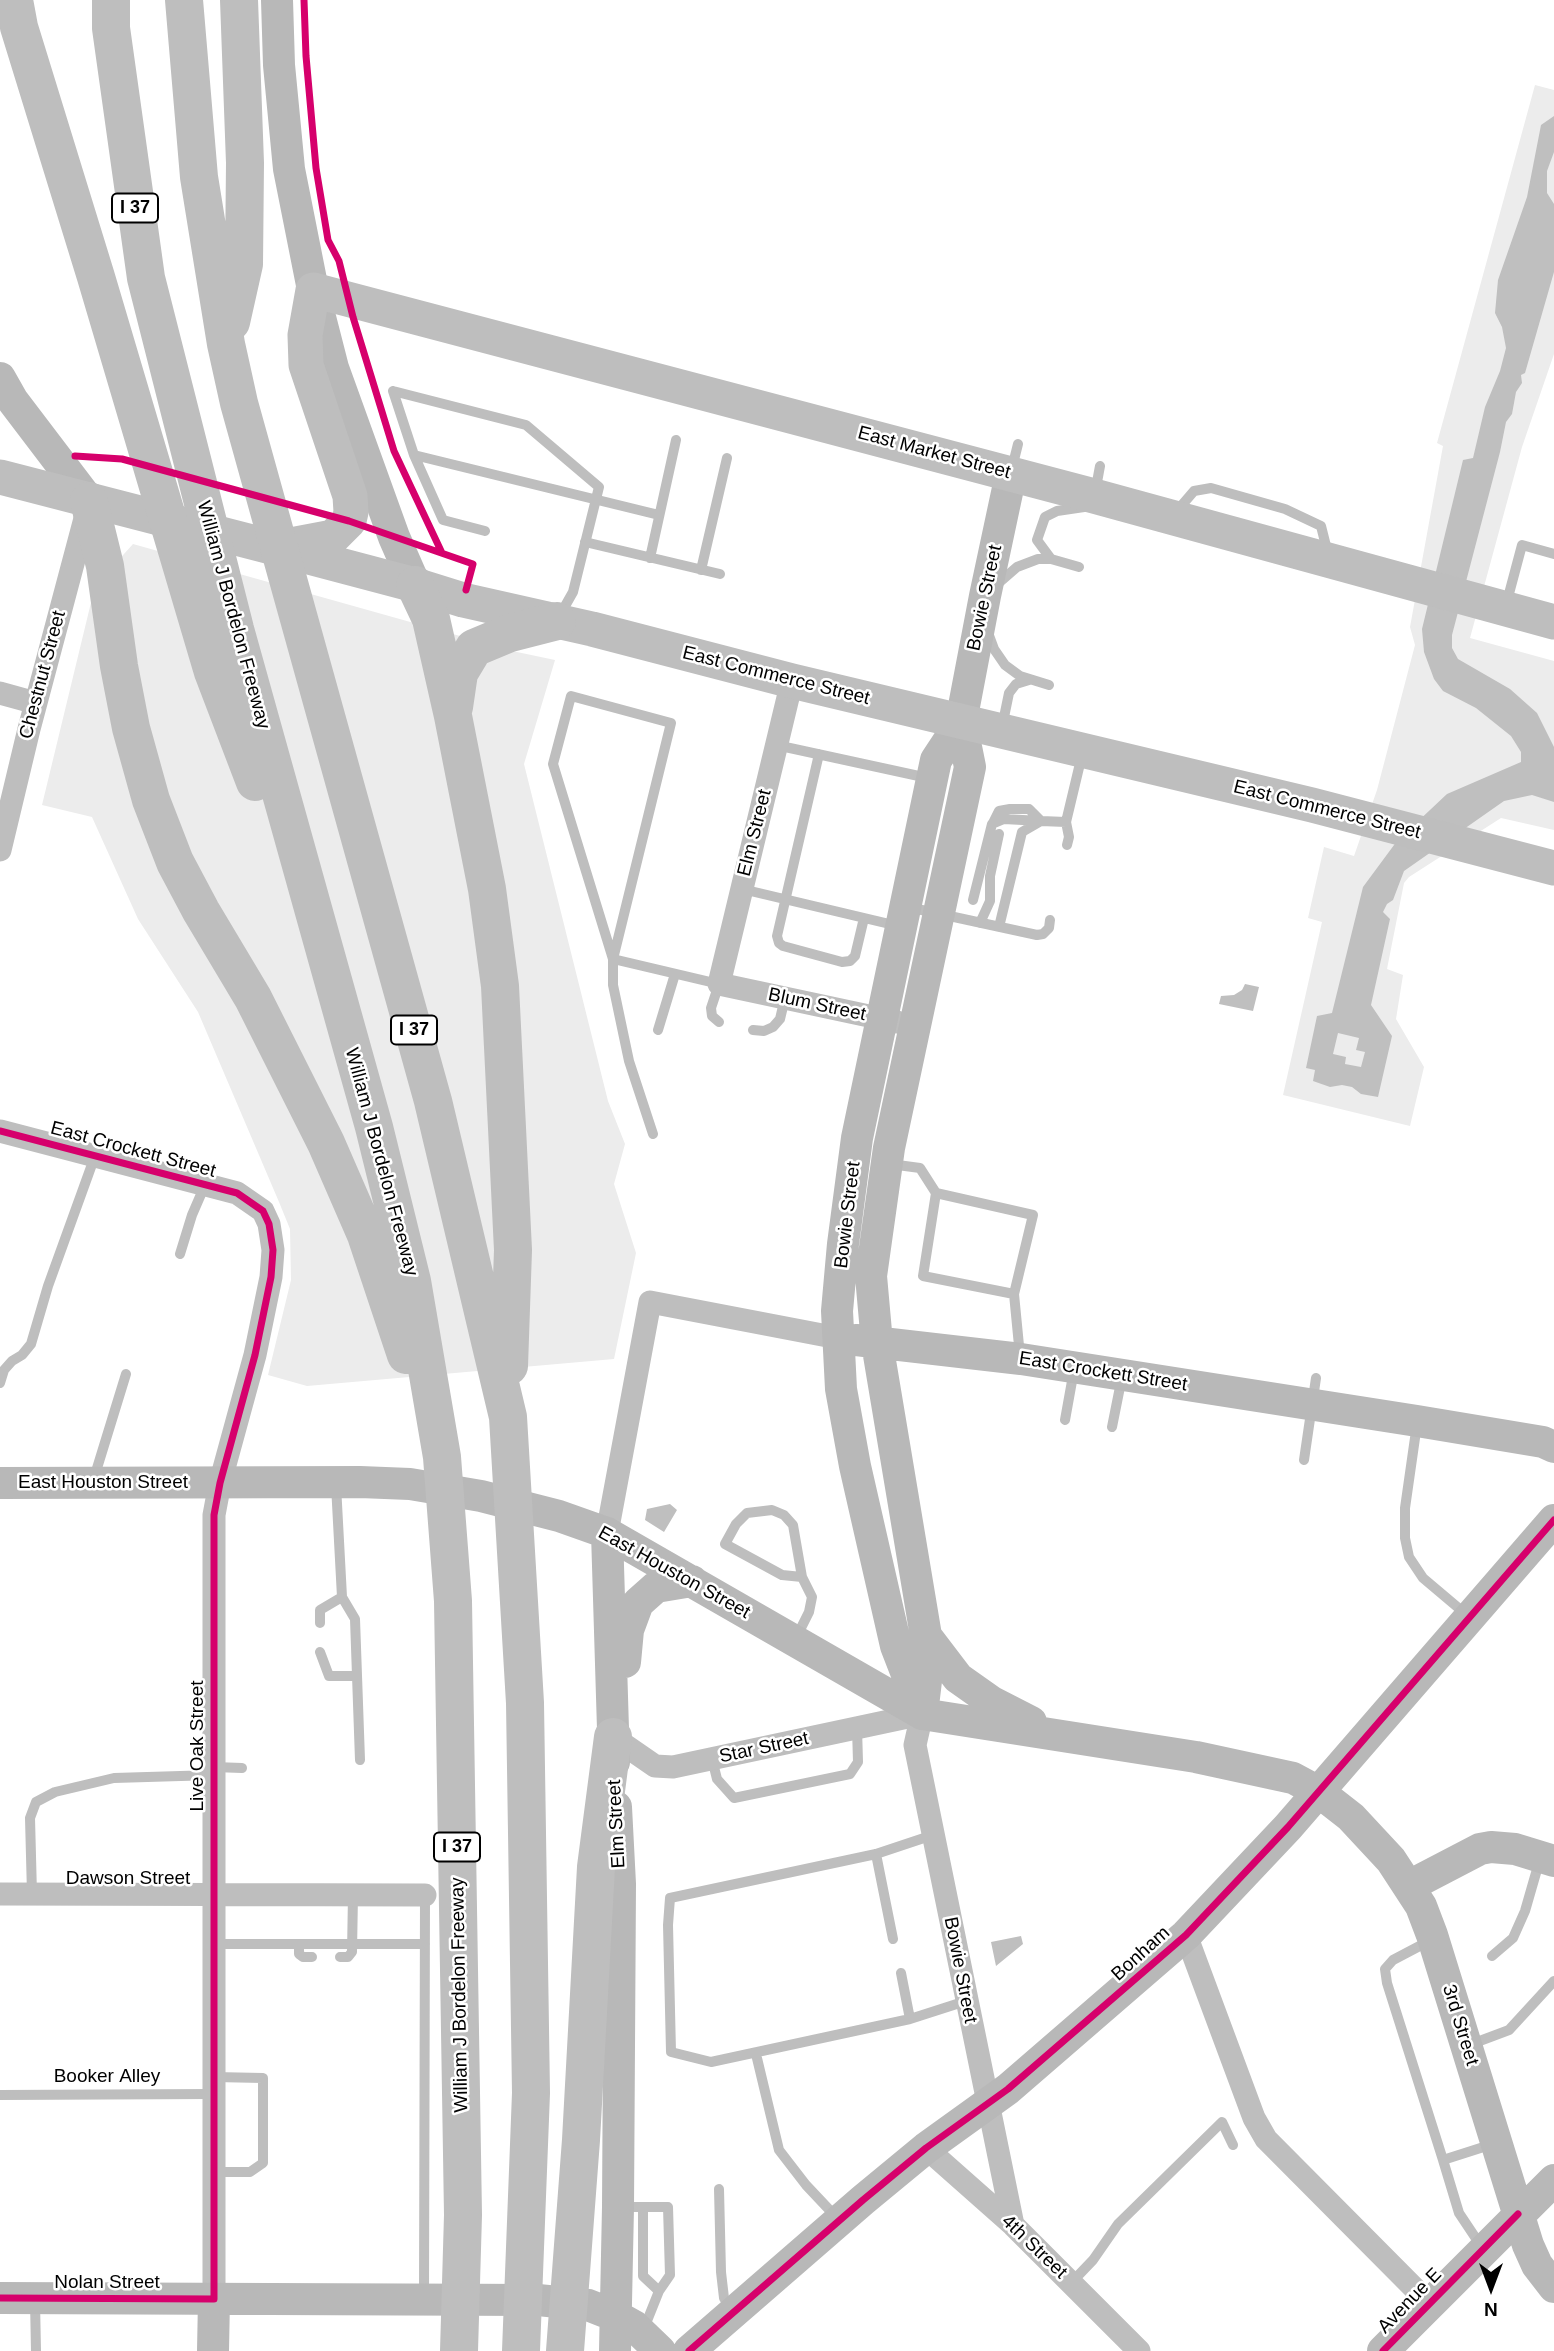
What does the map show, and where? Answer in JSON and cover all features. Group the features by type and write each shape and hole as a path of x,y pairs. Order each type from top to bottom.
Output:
{"highway":[{"path":"14,0 19,27 133,399 217,627"},
{"name":"William J Bordelon Freeway","path":"111,0 111,28 146,278 165,360 181,413 217,627 310,893 374,1127 412,1281 413,1346 442,1457 453,1601 463,2215 459,2351"},
{"name":"I 37","path":"184,0 200,177 226,344 239,403 433,1101 508,1417 525,1703 530,2010 531,2093 521,2351"},
{"path":"226,344 244,264 245,163 239,0"},
{"path":"89,501 105,566 119,666 131,727 151,800 175,862 253,998 326,1143 413,1346"},
{"path":"415,585 431,619 453,716 487,889 500,986 513,1250 508,1417"},
{"path":"453,716 458,673 474,648 510,632 557,621"},
{"path":"565,2351 581,2140 596,1867 612,1726"}],"main road":[{"path":"277,0 279,65 289,169 313,290 333,368 394,537 415,585"},
{"path":"275,548 333,537 349,521 351,512 350,496 306,365 304,335 313,290"},
{"name":"East Market Street","path":"313,290 1015,459 1103,488 1171,517 1554,622"},
{"path":"0,378 13,401 89,501"},
{"name":"Bowie Street","path":"922,1714 928,1664 926,1636 877,1343 872,1276 886,1164 970,767 961,722 1015,459"},
{"name":"East Commerce Street","path":"0,477 415,585 463,600 1554,868"},
{"name":"Bowie Street","path":"922,1714 896,1646 855,1466 841,1389 837,1311 857,1138 903,916 936,760 961,722"},
{"name":"East Crockett Street","path":"838,1338 1021,1359 1122,1374 1314,1391 1417,1421 1543,1442 1554,1447"},
{"name":"East Houston Street","path":"0,1483 410,1484 481,1496 559,1516 607,1532 922,1714 1255,1768 1293,1778 1319,1792"},
{"name":"Bonham","path":"689,2351 839,2220 926,2148 987,2104 1122,1993 1186,1935 1319,1792 1554,1520"},
{"name":"Elm Street","path":"607,1532 630,2207 630,2261 616,2316 615,2351"},
{"path":"612,1726 623,1674 628,1630 638,1603 656,1587 692,1581"},
{"path":"926,1636 958,1678 966,1684 992,1702 1058,1735"},
{"name":"3rd Street","path":"1319,1792 1351,1816 1376,1841 1421,1906 1528,2245 1537,2265 1554,2287"},
{"path":"1409,1886 1480,1849 1509,1848 1547,1859"},
{"name":"Avenue E","path":"1383,2351 1554,2180"},
{"name":"Nolan Street","path":"0,2298 538,2300 589,2305 634,2326 651,2342"},
{"name":"Live Oak Street","path":"213,2351 214,2299"}],"street":[{"name":"Chestnut Street","path":"0,850 89,501"},
{"name":"Elm Street","path":"719,984 792,681"},
{"path":"0,693 36,703"},
{"name":"Blum Street","path":"719,984 914,1026"},
{"name":"East Crockett Street","path":"0,1131 237,1194 256,1204"},
{"name":"Live Oak Street","path":"214,2299 214,1515 220,1483 255,1355 271,1277 273,1250 269,1224 256,1204"},
{"name":"Elm Street","path":"607,1532 650,1302"},
{"name":"East Crockett Street","path":"650,1302 838,1338"},
{"name":"Star Street","path":"612,1726 655,1766 673,1767 922,1714"},
{"name":"Bowie Street","path":"922,1714 915,1745 1013,2225"},
{"name":"Dawson Street","path":"0,1895 425,1895"},
{"path":"1186,1935 1254,2118 1266,2139 1430,2304"},
{"name":"4th Street","path":"926,2148 1013,2225 1139,2351"}],"lane":[{"path":"485,531 443,520 414,455 393,391 526,425 599,487 573,592 557,621"},
{"path":"650,558 676,440"},
{"path":"414,455 659,515"},
{"path":"701,570 727,458"},
{"path":"1051,559 1037,540 1045,517 1103,488"},
{"path":"585,542 720,574"},
{"path":"1492,604 1522,545 1554,554"},
{"path":"1049,685 1020,676 1001,662 993,649 983,605 1017,566 1038,559 1051,559 1079,568"},
{"path":"1001,731 1009,693 1016,684 1029,680"},
{"path":"613,959 553,764 571,696 671,723 613,959 613,985 629,1061 653,1134"},
{"path":"776,745 932,779"},
{"path":"1067,845 1069,837 1066,822 1083,751"},
{"path":"819,754 777,936 783,946 842,962 850,961 855,956 864,918"},
{"path":"973,900 992,824 1004,819 1066,822"},
{"path":"999,927 1022,832 1041,821"},
{"path":"980,923 990,901 990,876 999,834"},
{"path":"741,889 864,918 938,914 1037,935 1044,934 1049,928 1050,920"},
{"path":"613,959 719,984 711,1008 712,1016 719,1022"},
{"path":"658,1030 675,974"},
{"path":"753,1030 764,1031 773,1027 780,1019 785,998"},
{"path":"0,1383 4,1370 31,1344 48,1286 95,1156"},
{"path":"886,1164 920,1168 936,1193 923,1276 1014,1294"},
{"path":"180,1254 205,1185"},
{"path":"936,1193 1033,1215 1014,1294 1021,1359"},
{"path":"1065,1419 1074,1367"},
{"path":"93,1483 126,1374"},
{"path":"1112,1427 1122,1374"},
{"path":"1304,1460 1314,1391"},
{"path":"1417,1421 1405,1508 1405,1538 1409,1557 1423,1578 1470,1618"},
{"path":"336,1483 342,1597 355,1619 360,1760"},
{"path":"795,1640 809,1612 812,1597 802,1577 793,1525 784,1515 772,1510 747,1513 736,1524 725,1544 782,1575 802,1577"},
{"path":"320,1623 320,1610 342,1597"},
{"path":"320,1652 329,1676 357,1676"},
{"path":"712,1759 717,1779 734,1798 850,1774 858,1762 857,1728"},
{"path":"32,1895 30,1818 36,1802 55,1792 114,1778 242,1768"},
{"path":"933,1835 876,1854 670,1898 668,1925 671,2052 710,2062 757,2054 910,2019 966,2001"},
{"path":"876,1854 893,1939"},
{"path":"1492,1956 1513,1938 1547,1859"},
{"path":"340,1957 348,1957 352,1952 352,1895"},
{"path":"424,2300 425,1895"},
{"path":"1433,1939 1393,1961 1385,1969 1387,1983 1459,2213 1483,2249"},
{"path":"213,1944 425,1944"},
{"path":"299,1944 299,1954 312,1957"},
{"path":"901,1973 910,2019"},
{"path":"1466,2046 1509,2030 1554,1981"},
{"path":"757,2054 779,2150 806,2185 839,2220"},
{"name":"Booker Alley","path":"0,2095 214,2086 263,2078 262,2163 250,2172 214,2172"},
{"path":"1071,2283 1093,2260 1118,2224 1223,2122 1233,2145"},
{"path":"1443,2160 1496,2142"},
{"path":"719,2189 721,2272 724,2298 733,2311"},
{"path":"630,2207 668,2207 670,2275 659,2291 651,2342"},
{"path":"630,2261 659,2291"},
{"path":"35,2299 36,2351"}],"shaded area":[{"path":"1535,85 1554,90 1554,354 1522,447 1470,638 1554,661 1554,830 1501,818 1409,877 1404,883 1387,969 1403,975 1396,1019 1424,1067 1410,1126 1283,1095 1322,922 1308,918 1324,847 1354,856 1377,790 1415,645 1410,627 1443,446 1437,443"},
{"path":"1554,116 1554,152 1547,171 1547,193 1554,204 1554,272 1525,373 1521,375 1522,383 1516,392 1512,414 1506,422 1452,635 1452,648 1458,659 1510,689 1537,713 1554,747 1554,802 1532,795 1504,801 1404,871 1393,900 1383,912 1390,919 1371,1005 1392,1036 1378,1097 1361,1094 1352,1087 1330,1087 1313,1081 1315,1070 1306,1068 1317,1016 1332,1013 1363,887 1397,841 1447,794 1521,762 1521,752 1511,736 1476,708 1443,691 1434,679 1424,652 1422,629 1463,460 1473,458 1485,407 1506,348 1502,327 1495,313 1498,280 1527,197 1541,125","holes":["1338,1033 1359,1038 1356,1050 1365,1052 1361,1067 1345,1064 1346,1057 1333,1054"]},
{"path":"133,544 517,652 555,660 524,764 608,1101 625,1144 614,1184 636,1253 614,1359 307,1386 268,1375 291,1280 290,1229 198,1012 138,919 92,817 42,805 95,586"},
{"path":"1245,984 1259,987 1253,1011 1219,1004 1221,996 1234,995 1242,990"},
{"path":"670,1504 677,1510 664,1532 645,1520 647,1509"},
{"path":"1021,1936 1023,1944 996,1966 991,1942"}],"cycle path":[{"path":"304,0 316,168 328,240 339,261 353,317 394,451 442,553"},
{"path":"75,456 122,459 349,521 473,564 466,590"},
{"path":"0,1131 237,1193 263,1211 269,1224 273,1250 271,1277 255,1355 220,1483 214,1515 214,2299 0,2298"},
{"path":"689,2351 863,2200 926,2148 1008,2089 1186,1935 1288,1827 1554,1520"},
{"path":"1383,2351 1518,2214"}]}
